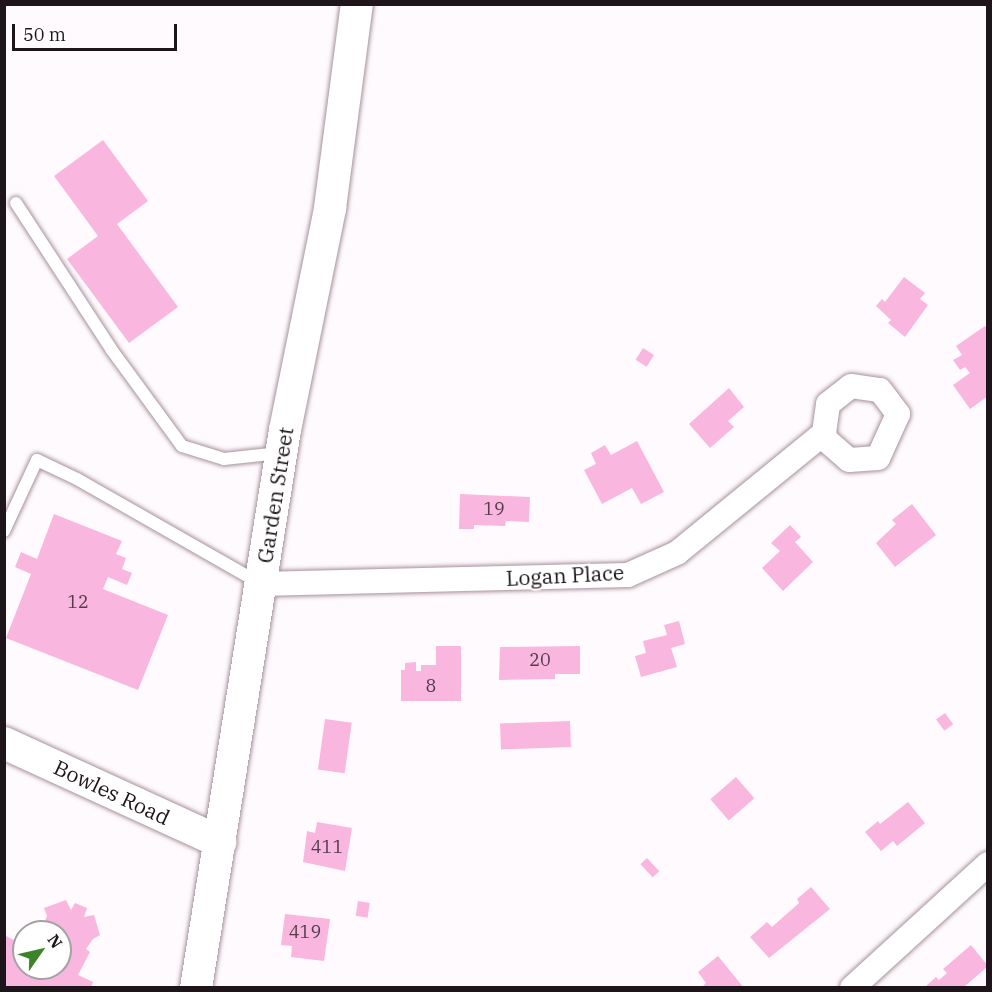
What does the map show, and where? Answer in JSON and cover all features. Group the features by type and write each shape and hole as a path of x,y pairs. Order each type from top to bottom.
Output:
{"street":[{"name":"Garden Street","path":"196,987 281,453 330,208 357,4"},
{"name":"Logan Place","path":"260,584 628,575 677,553 824,433"},
{"name":"Bowles Road","path":"4,743 220,842"},
{"path":"852,987 987,864"}],"lane":[{"path":"16,203 111,349 182,446 224,459 281,453"},
{"path":"4,531 37,460 77,479 260,584"}],"building":[{"path":"103,140 148,201 117,224 178,307 129,343 67,259 98,236 54,176"},
{"path":"904,277 925,293 920,299 928,305 905,337 888,323 891,320 876,306 882,299 885,302"},
{"path":"985,326 988,330 988,396 970,409 953,385 970,373 965,367 960,370 953,360 962,355 956,346"},
{"path":"643,348 654,355 647,367 636,360"},
{"path":"729,388 744,407 728,421 734,427 710,448 689,424"},
{"path":"637,441 664,492 641,504 632,488 602,504 584,470 596,464 591,453 605,445 611,455"},
{"path":"460,494 530,497 529,522 506,521 505,526 474,525 474,529 459,529"},
{"path":"912,504 936,535 895,567 876,543 896,524 892,520"},
{"path":"54,514 122,541 116,554 126,558 122,569 132,573 127,585 108,577 103,589 168,615 138,690 6,638 31,574 15,567 21,552 37,559"},
{"path":"790,525 801,537 795,542 813,562 783,591 762,568 780,551 771,543"},
{"path":"679,621 685,644 671,648 677,667 641,677 635,656 646,653 643,641 667,635 664,625"},
{"path":"436,646 461,646 461,701 401,701 401,670 405,670 405,663 416,662 416,671 421,671 421,665 436,665"},
{"path":"580,646 580,674 555,674 555,679 499,680 500,647"},
{"path":"945,713 953,724 944,731 936,719"},
{"path":"325,719 352,723 345,773 318,770"},
{"path":"570,721 571,747 501,749 500,723"},
{"path":"736,777 754,798 729,820 710,799"},
{"path":"908,802 925,823 897,846 893,841 881,851 865,832 878,821 880,824"},
{"path":"317,822 352,828 345,871 303,862 307,831 315,833"},
{"path":"647,858 659,871 653,877 640,864"},
{"path":"811,887 830,909 769,958 750,937 767,922 772,927 799,903 797,899"},
{"path":"66,900 71,910 75,903 87,908 84,917 94,915 100,935 93,939 86,949 90,952 78,975 93,982 91,988 4,988 4,935 12,939 12,980 72,980 72,920 45,920 47,916 44,908"},
{"path":"358,901 370,903 368,918 356,916"},
{"path":"285,914 330,919 324,961 291,957 292,946 281,945"},
{"path":"971,945 988,966 963,988 928,988 926,986 936,977 939,980 947,973 943,969"},
{"path":"718,956 744,988 701,988 706,983 698,972"}]}
